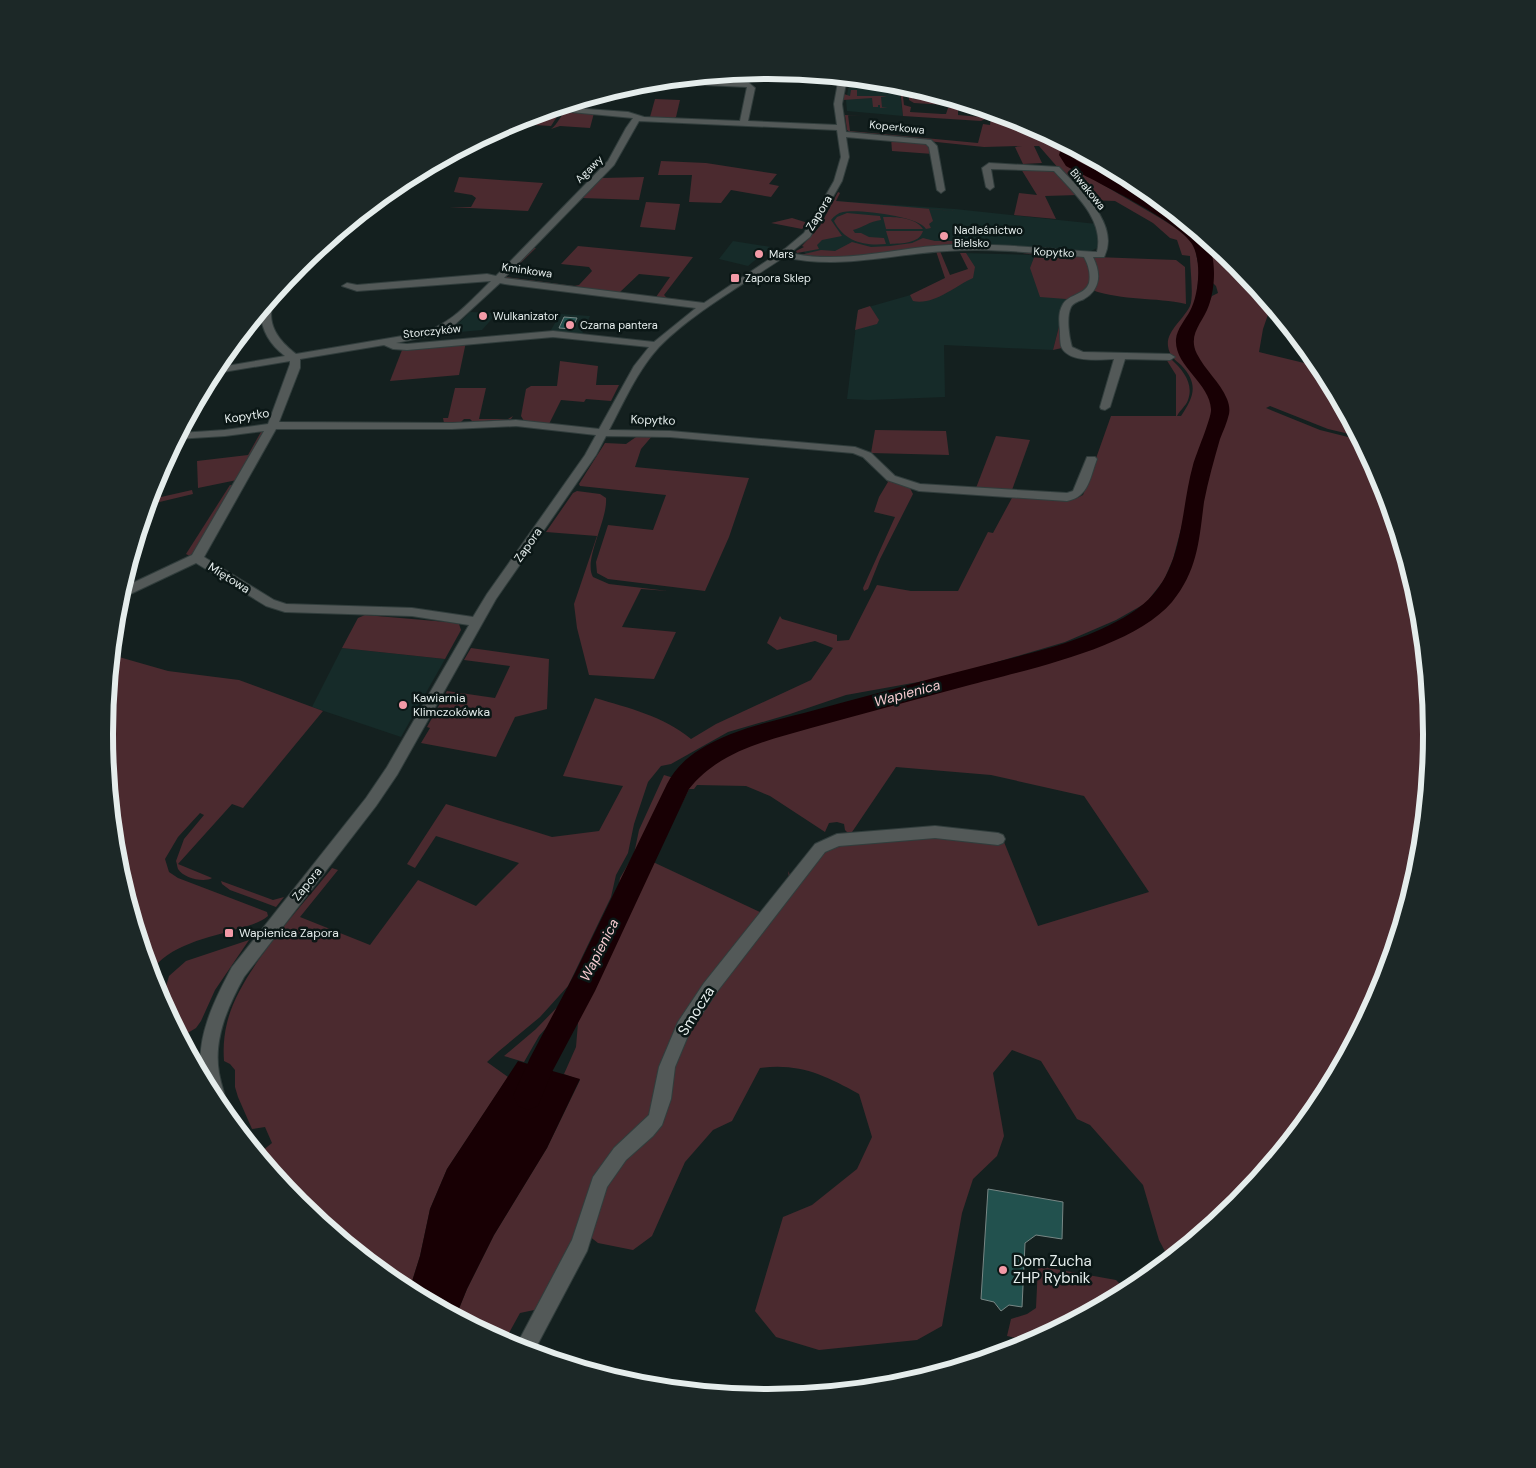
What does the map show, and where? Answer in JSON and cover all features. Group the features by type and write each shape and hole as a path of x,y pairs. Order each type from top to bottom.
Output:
{"street":[{"path":"701,82 749,85 751,88 743,124"},
{"name":"Zapora","path":"212,1080 210,1072 210,1042 217,1013 236,976 266,934 371,802 396,764 476,622 604,432 634,373 656,345 675,327 797,244 812,228 838,181 844,157 838,101 842,83"},
{"path":"569,110 628,114 640,118 841,131"},
{"name":"Agawy","path":"385,342 422,335 450,325 497,278 537,242 611,164 633,122 640,118"},
{"name":"Koperkowa","path":"841,131 928,142 933,146 941,190"},
{"name":"Biwakowa","path":"990,187 986,168 988,166 1056,169 1079,194 1100,223 1104,236 1101,254"},
{"name":"Kopytko","path":"782,254 804,259 838,261 948,248 1101,254"},
{"name":"Kopytko","path":"1087,254 1094,266 1095,276 1090,290 1066,306 1064,326 1067,347 1071,352 1082,355 1119,356"},
{"name":"Kminkowa","path":"346,286 357,288 481,277 705,306"},
{"path":"266,313 267,322 276,342 294,357"},
{"name":"Storczyków","path":"223,369 385,342 393,346 407,347 553,334 656,345"},
{"path":"264,363 276,342"},
{"path":"1105,407 1120,362 1119,356 1170,357"},
{"name":"Miętowa","path":"294,357 295,368 272,426 197,558 270,604 285,608 412,612 476,622"},
{"name":"Kopytko","path":"185,436 225,433 272,426 452,426 516,423 604,432 670,434 854,450 867,455 891,478 920,487 1067,497 1078,493 1091,459"},
{"path":"129,590 197,558"},
{"name":"Smocza","path":"528,1343 580,1244 600,1183 620,1154 647,1130 656,1119 668,1067 684,1028 710,988 820,848 837,840 876,838 921,832 951,833 998,839"}],"shaded area":[{"path":"849,84 900,92 903,116 847,111 846,100"},
{"path":"851,90 857,90 857,96 887,96 881,97 882,107 888,107 880,108 880,105 878,105 878,107 873,107 872,98 843,100 844,94 850,96"},
{"path":"900,92 903,93 904,105 911,107 910,112 946,114 948,108 958,108 958,115 985,116 985,119 981,121 903,116"},
{"path":"909,94 913,95 913,99 936,100 952,105 914,103 909,100"},
{"path":"655,99 680,100 676,117 672,119 650,117"},
{"path":"567,111 594,113 590,128 560,126 551,129"},
{"path":"559,113 551,126 529,125"},
{"path":"845,115 848,115 850,131 978,143 983,124 990,125 991,118 1062,148 1061,153 1069,165 1160,218 1190,237 1194,242 1199,269 1196,305 1181,333 1179,345 1207,386 1214,403 1214,412 1208,427 1173,559 1164,580 1146,603 1116,620 1065,642 946,677 846,695 728,732 671,764 661,766 648,782 634,824 628,853 616,875 611,897 568,986 540,1017 487,1062 508,1077 447,1169 430,1209 420,1256 411,1283 369,1254 336,1227 275,1166 262,1151 272,1143 265,1127 252,1129 235,1087 235,1070 224,1061 227,1023 244,983 287,922 332,868 338,870 300,917 370,945 418,880 476,906 519,863 436,836 415,868 407,864 446,804 552,837 599,831 623,786 563,776 595,698 633,709 669,724 691,739 716,724 811,680 833,648 815,641 777,650 767,643 780,616 782,619 837,635 837,641 849,640 877,585 911,591 958,591 988,532 993,533 1013,496 1075,499 1083,495 1111,416 1176,416 1176,375 1166,359 1172,360 1180,368 1190,388 1187,402 1177,416 1181,416 1189,403 1193,390 1190,378 1187,372 1171,355 1168,346 1172,330 1190,306 1192,296 1190,256 1182,255 1177,240 1170,238 1153,223 1115,201 1086,200 1039,146 1034,146 1042,163 1023,164 1015,147 1022,146 984,147 851,133 847,130"},
{"path":"891,138 927,143 933,154 892,151"},
{"path":"1070,153 1132,189 1163,211 1076,163"},
{"path":"661,161 706,163 777,174 769,184 779,186 771,197 731,190 721,203 689,202 692,175 658,175"},
{"path":"1021,169 1057,172 1078,195 1045,196 1056,219 1014,215 1019,193 1037,195"},
{"path":"459,177 543,183 528,211 449,207 471,207 476,198 472,195 454,192"},
{"path":"644,177 639,200 582,198 602,178"},
{"path":"838,192 840,193 836,201 955,211 929,209 933,221 929,224 931,228 926,229 921,224 912,220 887,214 841,212 831,220 842,236 822,240 817,245 819,249 797,253 796,251 804,247 802,246 820,226"},
{"path":"836,201 955,209 1097,224 1099,247 1089,252 1040,247 956,245 807,255 804,252"},
{"path":"646,202 680,204 675,230 640,227"},
{"path":"847,213 880,216 881,220 853,230 855,233 861,233 869,237 884,238 886,244 863,243 849,238 838,228 834,221 837,217"},
{"path":"883,217 910,220 920,225 923,229 886,229"},
{"path":"792,218 808,223 802,229 771,223"},
{"path":"886,231 923,231 914,241 890,244"},
{"path":"923,238 935,241 957,241 956,245 849,258 800,255 821,250 835,251 852,242 871,247 890,246 912,243"},
{"path":"733,241 771,247 748,266 719,259"},
{"path":"578,246 693,257 664,295 667,298 678,299 676,300 656,297 670,277 639,274 620,292 641,295 504,279 503,275 536,248 506,277 574,286 579,285 592,271 589,267 561,264"},
{"path":"1207,248 1269,312 1263,329 1259,352 1309,364 1351,434 1328,429 1270,406 1266,408 1320,430 1353,438 1356,444 1388,523 1401,564 1418,648 1422,691 1422,777 1418,820 1401,904 1373,985 1356,1024 1313,1098 1288,1133 1261,1166 1231,1197 1200,1227 1167,1254 1159,1240 1143,1185 1090,1125 1077,1119 1041,1061 1012,1050 993,1073 1004,1136 997,1156 973,1179 962,1213 942,1326 917,1340 819,1350 776,1337 755,1311 783,1217 812,1205 857,1169 872,1137 859,1094 823,1076 800,1069 787,1067 760,1068 732,1121 713,1130 685,1162 652,1236 633,1250 598,1243 589,1236 597,1199 610,1171 659,1121 665,1103 671,1069 687,1031 712,991 790,891 824,852 849,842 877,841 935,834 1004,842 1038,926 1149,892 1084,796 991,775 896,767 850,835 845,830 844,824 837,822 829,823 825,832 770,796 746,786 697,785 694,789 689,789 653,862 762,913 789,878 788,871 792,879 705,987 679,1027 663,1068 658,1098 652,1118 622,1147 596,1180 582,1222 539,1309 520,1313 508,1335 458,1311 494,1235 547,1148 580,1080 564,1074 576,1047 579,1011 686,782 690,780 705,762 749,742 854,711 1009,672 1069,654 1126,629 1150,615 1165,603 1178,586 1189,562 1199,532 1200,505 1219,431 1226,415 1219,392 1189,345 1191,334 1204,314 1212,296 1218,293 1216,286 1210,280"},
{"path":"936,251 940,251 950,275 968,269 960,253 966,253 975,267 973,278 936,298 921,302 913,301 910,295 945,278"},
{"path":"962,253 1035,255 1066,298 1053,350 944,345 945,397 847,399 858,310 914,294 945,278 970,269"},
{"path":"1022,253 1079,255 1088,260 1090,280 1086,288 1069,299 1062,348 1053,350 1066,299 1040,297 1030,268 1035,255"},
{"path":"1096,257 1176,260 1185,267 1186,304 1115,296 1092,290 1093,259"},
{"path":"870,306 879,320 877,324 855,330 858,310"},
{"path":"470,312 497,313 482,330 437,334 460,322"},
{"path":"560,314 590,316 582,334 553,332 551,330"},
{"path":"466,342 459,375 390,381 402,350"},
{"path":"560,361 598,366 596,385 619,385 611,401 586,399 584,402 561,400 549,424 524,421 521,416 526,389 531,386 557,386"},
{"path":"455,388 486,388 479,419 508,419 513,416 511,419 473,422 470,419 464,419 460,423 444,423 443,418 448,418"},
{"path":"262,430 263,432 237,480 198,488 197,461 248,455"},
{"path":"875,430 946,431 949,455 871,453"},
{"path":"653,435 641,449 635,467 749,478 729,537 705,591 608,579 597,573 596,562 608,525 653,530 666,495 580,486 579,484 605,443 626,444 636,437"},
{"path":"996,436 1030,440 1012,490 976,488"},
{"path":"880,473 910,488 913,494 880,559 868,589 864,591 863,588 895,517 874,512 879,497 888,482"},
{"path":"230,485 235,486 194,554 190,556 186,554"},
{"path":"161,489 161,497 192,490 193,494 156,503"},
{"path":"577,491 600,494 606,498 606,507 591,561 593,577 609,584 668,591 641,589 622,627 676,632 654,679 589,675 577,628 574,604 597,536 546,532 573,493"},
{"path":"365,615 447,622 459,624 461,630 445,659 342,648 358,618"},
{"path":"342,648 445,659 401,737 312,707"},
{"path":"471,648 549,659 547,709 515,717 496,757 421,743 430,728 427,727 447,691 495,698 510,666 464,660"},
{"path":"117,656 168,671 239,680 323,711 243,808 232,804 178,864 212,878 199,880 184,875 178,869 176,861 184,839 204,815 200,813 178,837 165,859 169,872 178,878 267,912 268,916 255,924 190,943 167,955 156,966 135,904 118,820 113,734"},
{"path":"664,775 677,779 617,896 620,878 634,854 639,830"},
{"path":"221,881 273,900 284,897 276,907 230,890"},
{"path":"249,940 215,990 201,1021 196,1028 186,1034 165,990 169,976 186,961"},
{"path":"570,996 561,1011 539,1036 524,1062 504,1056 536,1029"},
{"path":"518,1061 580,1079 547,1148 494,1235 458,1311 411,1283 420,1256 430,1209 447,1169"},
{"path":"1038,1266 1116,1280 1121,1285 1058,1322 1019,1339 1007,1336 1011,1319 1027,1314 1036,1308"}],"building":[{"name":"Czarna pantera","path":"564,317 577,318 572,329 559,328"},
{"name":"Dom Zucha ZHP Rybnik","path":"988,1189 1063,1202 1062,1239 1036,1235 1025,1243 1022,1307 1009,1305 1001,1311 994,1302 981,1299"}],"waterway":[{"name":"Wapienica","path":"1066,150 1066,155 1071,163 1162,213 1185,228"},
{"name":"Wapienica","path":"528,1096 540,1067 585,982 679,784 707,756 728,745 765,732 1062,651 1121,628 1145,614 1163,598 1182,564 1188,546 1202,466 1220,413 1220,407 1214,391 1194,364 1184,343 1187,331 1200,307 1205,280 1204,257 1200,244 1194,236"}],"place":[{"name":"Nadleśnictwo Bielsko","path":"944,236"},
{"name":"Mars","path":"759,254"},
{"name":"Zapora Sklep","path":"735,278"},
{"name":"Wulkanizator","path":"483,316"},
{"name":"Czarna pantera","path":"570,325"},
{"name":"Kawiarnia Klimczokówka","path":"403,705"},
{"name":"Wapienica Zapora","path":"229,933"},
{"name":"Dom Zucha ZHP Rybnik","path":"1003,1270"}]}
